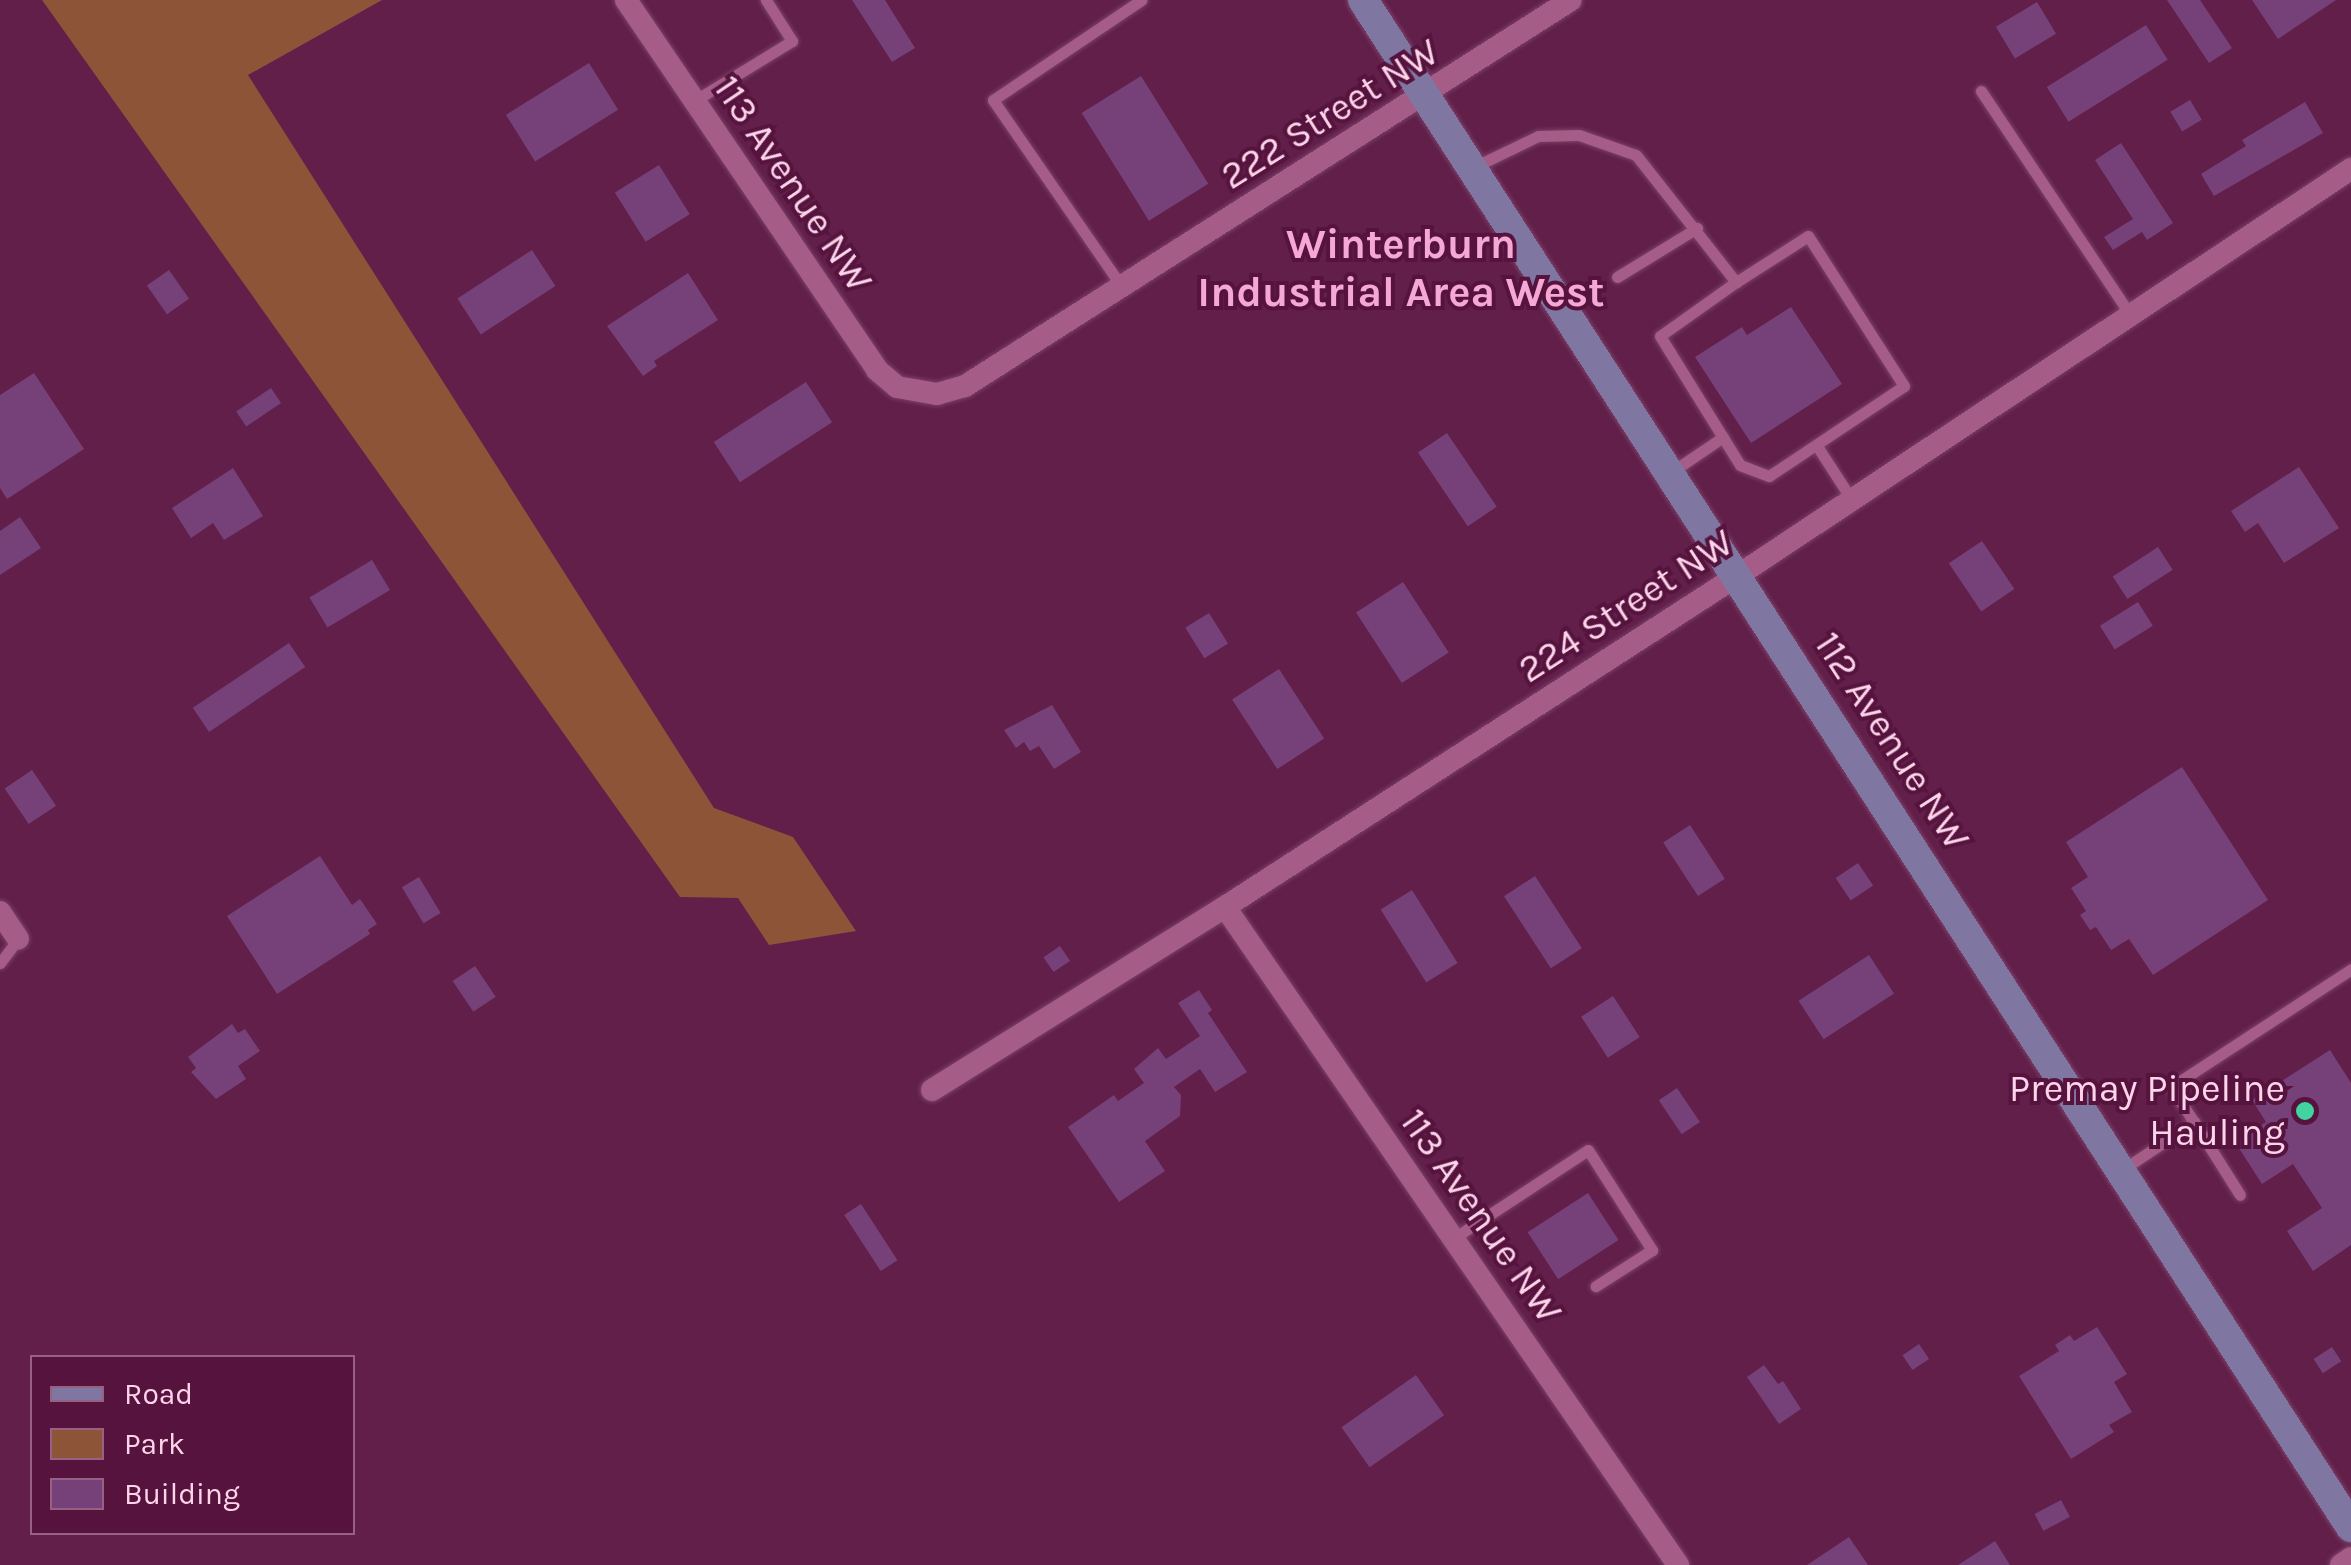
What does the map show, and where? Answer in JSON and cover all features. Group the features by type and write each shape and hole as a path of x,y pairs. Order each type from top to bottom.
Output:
{"street":[{"name":"113 Avenue NW","path":"626,0 876,370 897,387 915,393"},
{"name":"112 Avenue NW","path":"1362,0 2351,1527"},
{"name":"222 Street NW","path":"915,393 949,393 965,386 1571,0"},
{"name":"224 Street NW","path":"932,1090 1226,907 1737,576 2351,168"},
{"name":"113 Avenue NW","path":"1226,907 1678,1565"},
{"path":"0,912 18,940"},
{"path":"2341,1565 2351,1558"}],"lane":[{"path":"694,100 792,40 766,0"},
{"path":"1122,287 993,100 1141,0"},
{"path":"1981,91 2131,316"},
{"path":"1470,168 1538,136 1579,135 1636,155 1736,282"},
{"path":"1617,277 1697,228"},
{"path":"1808,236 1904,386 1770,476 1740,464 1660,336 1736,282 1808,236"},
{"path":"1670,472 1723,437"},
{"path":"1817,446 1852,500"},
{"path":"0,963 18,940"},
{"path":"2240,1196 2171,1087 2351,968"},
{"path":"2122,1170 2194,1122"},
{"path":"1454,1238 1588,1150 1652,1250 1596,1286"}],"green space":[{"path":"42,0 382,0 248,75 714,808 793,837 856,931 769,945 738,898 680,897"}],"building":[{"path":"852,0 885,0 915,48 892,62"},
{"path":"2167,0 2200,0 2232,48 2209,63"},
{"path":"2252,0 2336,0 2278,39"},
{"path":"2037,2 2056,34 2015,58 1996,27"},
{"path":"2146,25 2168,60 2069,122 2047,87"},
{"path":"589,63 618,110 535,162 506,115"},
{"path":"1141,76 1208,184 1149,221 1082,113"},
{"path":"2190,100 2202,120 2182,132 2170,112"},
{"path":"2305,102 2323,133 2214,196 2201,174 2246,146 2242,140"},
{"path":"2121,143 2173,223 2147,240 2142,232 2113,250 2104,237 2133,219 2095,160"},
{"path":"659,165 690,214 646,242 615,193"},
{"path":"532,250 555,286 481,335 457,298"},
{"path":"169,270 189,299 167,314 147,285"},
{"path":"688,273 718,320 654,361 657,366 643,376 607,326"},
{"path":"1791,307 1842,384 1751,443 1695,357 1742,327 1747,335"},
{"path":"34,373 84,449 7,499 0,488 0,395"},
{"path":"806,382 832,422 740,482 714,442"},
{"path":"271,388 281,403 246,426 236,411"},
{"path":"1447,433 1497,507 1468,526 1418,453"},
{"path":"2299,467 2339,528 2284,563 2258,523 2245,532 2231,511"},
{"path":"233,468 263,516 224,540 213,523 191,538 172,508"},
{"path":"20,517 41,548 0,575 0,531"},
{"path":"1982,541 2014,589 1981,611 1949,563"},
{"path":"2158,547 2173,570 2127,599 2113,576"},
{"path":"372,560 390,590 327,628 309,598"},
{"path":"1403,582 1449,652 1402,683 1356,612"},
{"path":"2138,602 2153,626 2115,650 2100,626"},
{"path":"1209,613 1228,644 1204,658 1185,628"},
{"path":"289,643 305,667 209,732 193,708"},
{"path":"1279,669 1324,739 1277,769 1232,699"},
{"path":"1052,705 1081,752 1054,769 1039,746 1030,751 1024,742 1016,748 1004,730"},
{"path":"2182,767 2268,900 2153,975 2129,939 2111,950 2096,927 2090,930 2080,915 2086,911 2071,888 2088,877 2066,842"},
{"path":"32,770 56,806 29,824 5,788"},
{"path":"1690,825 1725,879 1698,896 1663,842"},
{"path":"320,856 352,905 360,899 377,924 368,930 370,934 277,994 227,916"},
{"path":"1858,863 1873,885 1851,900 1836,878"},
{"path":"1535,876 1582,948 1551,968 1504,896"},
{"path":"419,877 441,913 423,923 402,887"},
{"path":"1412,890 1458,963 1426,983 1381,910"},
{"path":"1060,946 1070,961 1053,972 1043,957"},
{"path":"1869,955 1894,994 1824,1039 1799,1001"},
{"path":"475,966 496,997 473,1012 453,981"},
{"path":"1199,990 1212,1010 1208,1013 1247,1072 1215,1092 1200,1069 1174,1087 1181,1095 1180,1116 1145,1141 1165,1171 1119,1202 1068,1127 1114,1095 1118,1101 1144,1083 1134,1069 1158,1048 1166,1059 1200,1036 1178,1003"},
{"path":"1613,996 1640,1037 1608,1058 1581,1017"},
{"path":"232,1024 238,1033 245,1029 260,1051 238,1066 246,1079 216,1099 191,1072 196,1068 188,1057"},
{"name":"Premay Pipeline Hauling","path":"2330,1050 2351,1083 2351,1245 2313,1271 2287,1231 2322,1208 2293,1164 2262,1184 2235,1142 2266,1122 2252,1100"},
{"path":"1677,1088 1700,1122 1682,1134 1659,1100"},
{"path":"1588,1193 1618,1240 1558,1279 1528,1232"},
{"path":"861,1204 897,1260 881,1271 844,1215"},
{"path":"2097,1327 2127,1374 2114,1382 2132,1412 2109,1425 2114,1432 2071,1459 2019,1376 2059,1351 2055,1345 2070,1335 2074,1341"},
{"path":"1919,1344 1929,1359 1912,1370 1902,1355"},
{"path":"2332,1347 2341,1361 2323,1373 2314,1359"},
{"path":"1764,1365 1778,1384 1783,1381 1801,1409 1779,1424 1747,1377"},
{"path":"1416,1375 1444,1415 1370,1467 1341,1427"},
{"path":"2061,1500 2070,1517 2043,1531 2035,1514"},
{"path":"1849,1537 1868,1565 1807,1565"},
{"path":"1995,1541 2010,1565 1958,1565"}],"place":[{"name":"Premay Pipeline Hauling","path":"2305,1111"}],"district":[{"name":"Winterburn Industrial Area West","path":"1401,268"}]}
